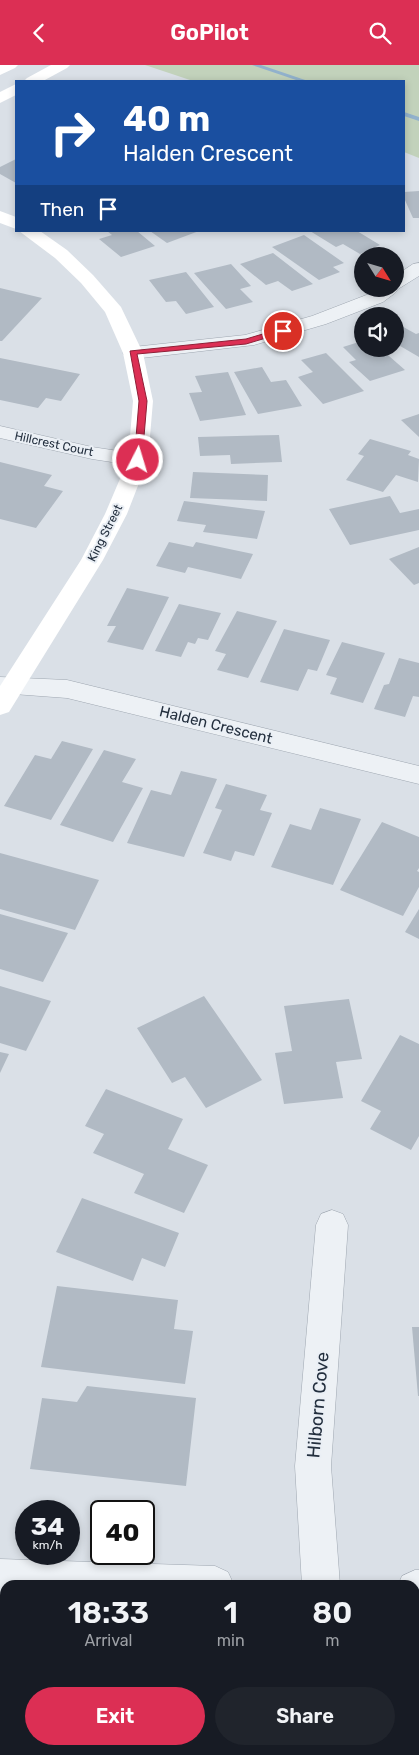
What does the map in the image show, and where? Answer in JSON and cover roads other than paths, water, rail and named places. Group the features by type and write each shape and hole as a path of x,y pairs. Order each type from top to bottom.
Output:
{"street":[{"path":"0,70 10,65"},
{"path":"34,80 62,65"},
{"path":"0,98 15,90"},
{"path":"0,216 15,224"},
{"name":"King Street","path":"4,693 92,560 116,514 138,460 143,401 133,353 114,311 87,279 61,254 29,232"},
{"path":"404,278 419,268"},
{"path":"133,353 246,341 319,320 377,297"},
{"name":"Hillcrest Court","path":"0,432 92,453 138,460"},
{"name":"Halden Crescent","path":"4,693 67,689 419,775"},
{"name":"Hilborn Cove","path":"321,1580 313,1466 332,1225"},
{"path":"0,1579 36,1580"}],"waterway":[{"path":"255,65 302,80"},
{"path":"405,114 419,119"}]}
